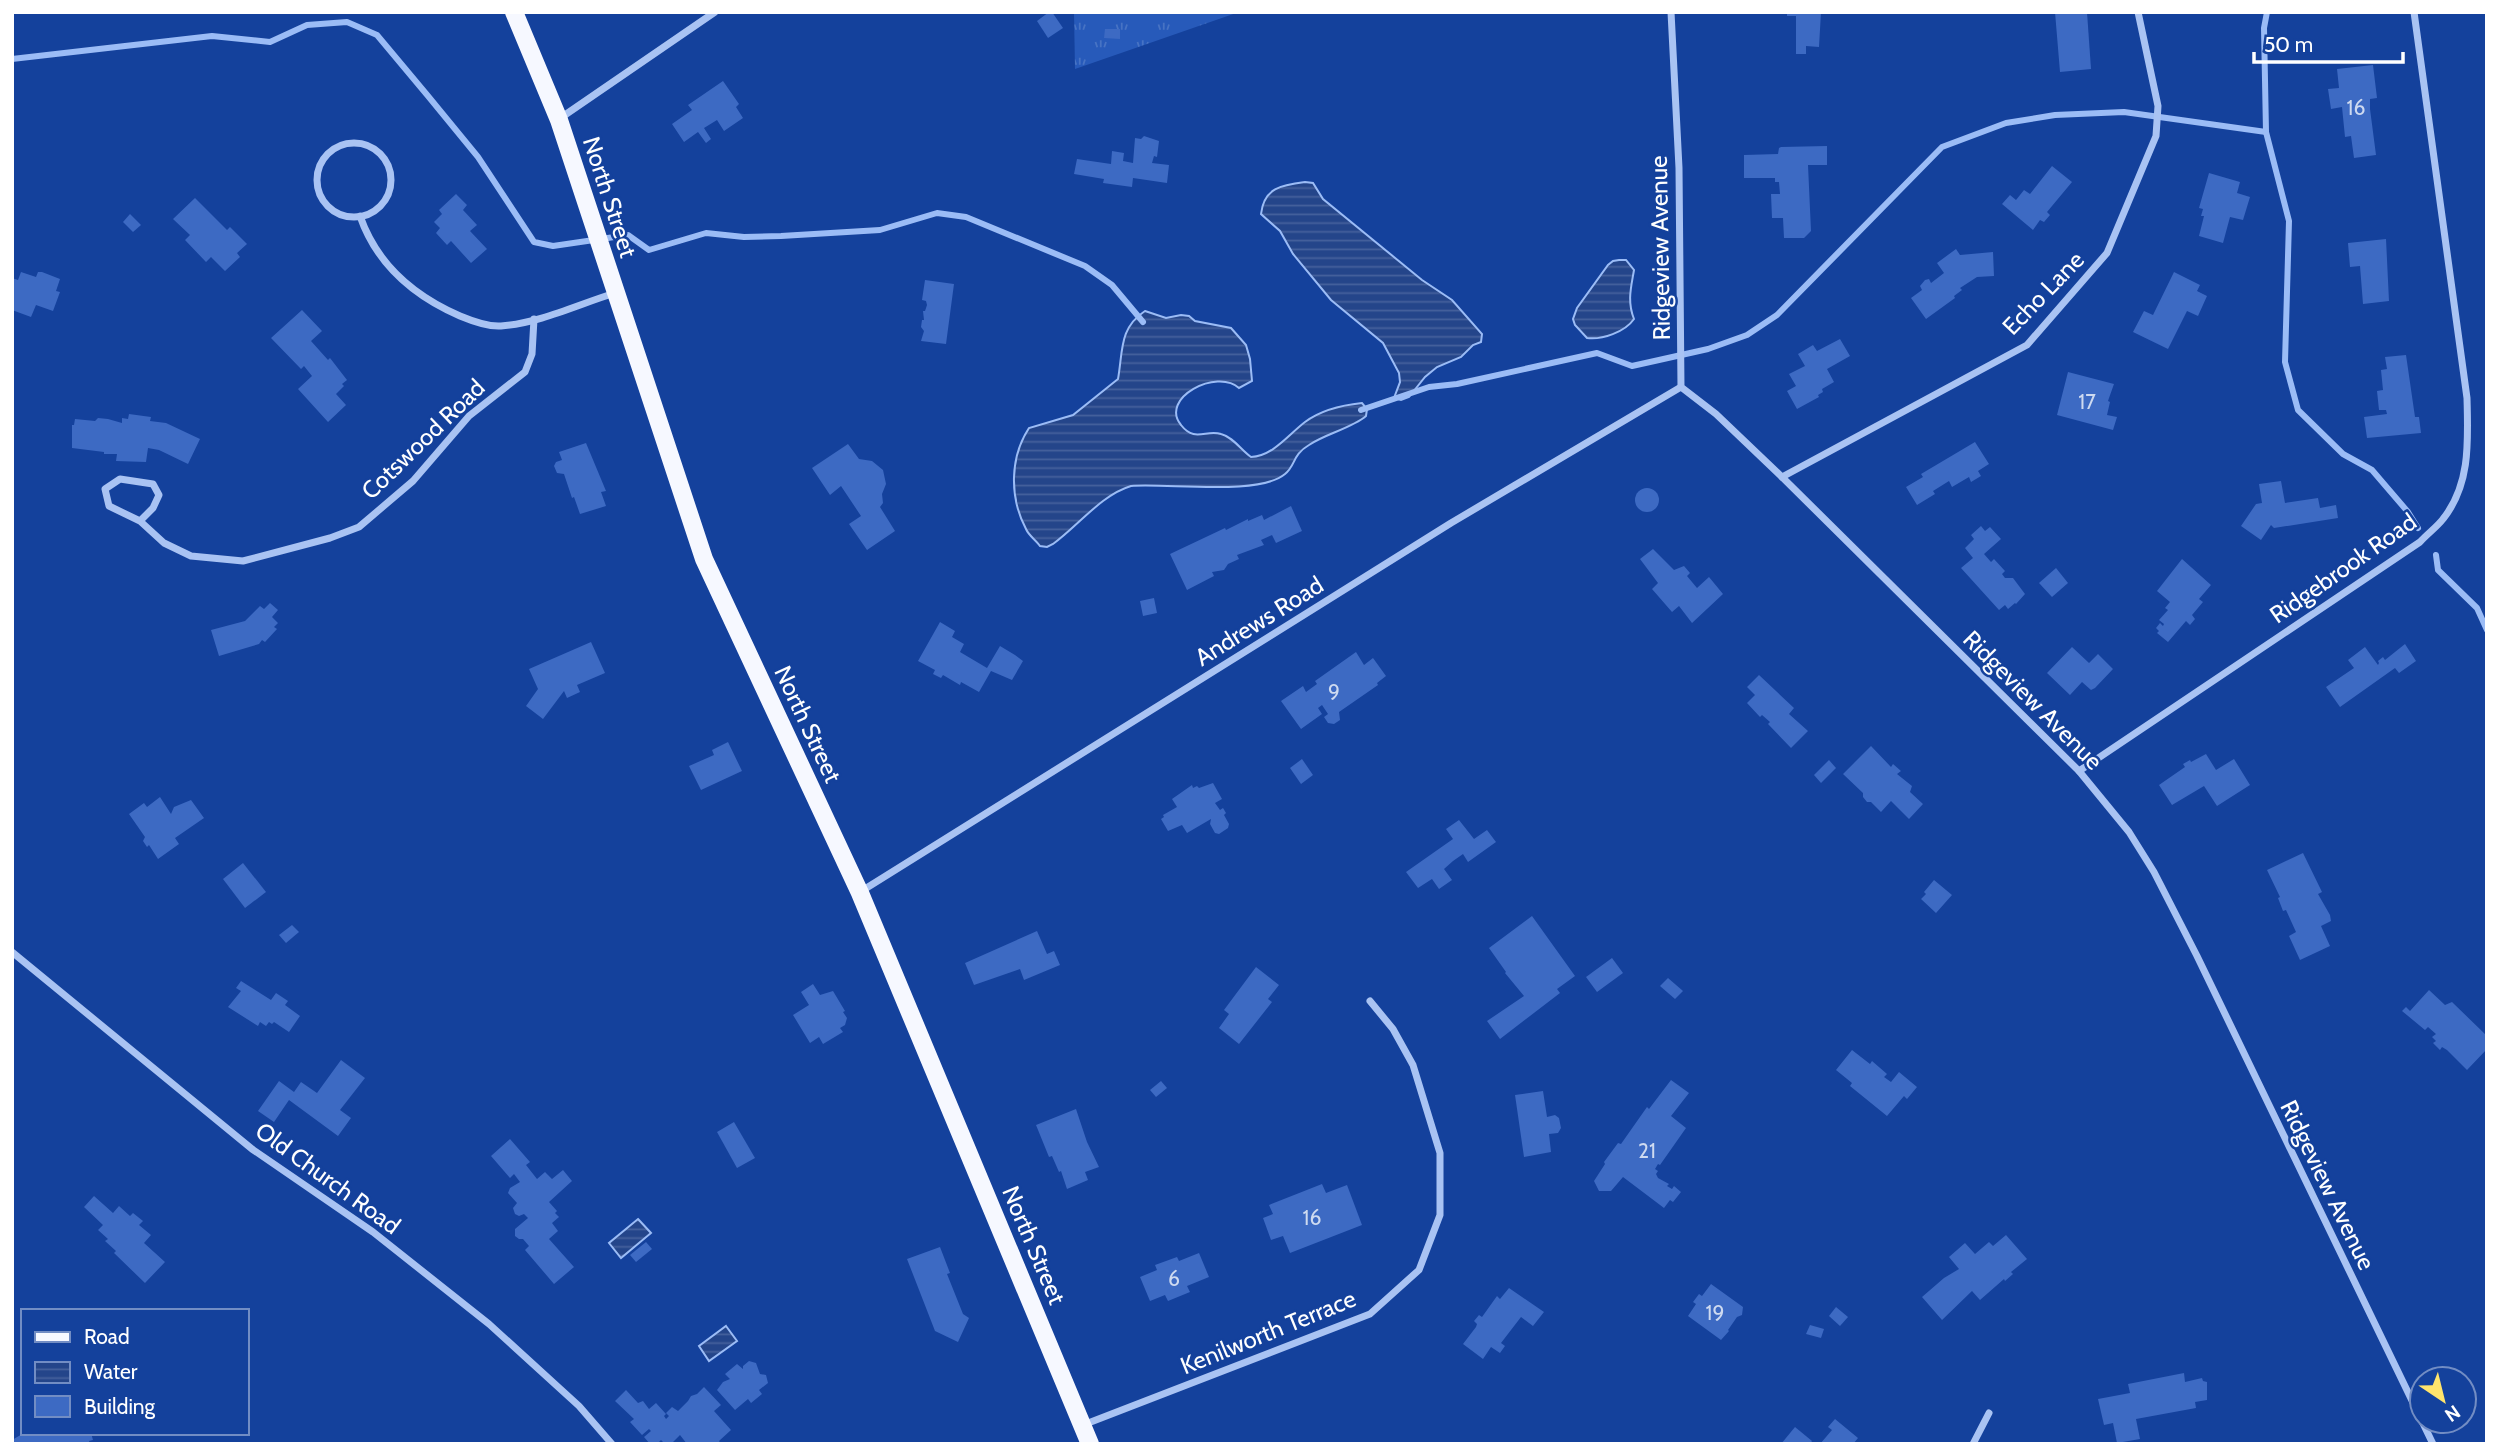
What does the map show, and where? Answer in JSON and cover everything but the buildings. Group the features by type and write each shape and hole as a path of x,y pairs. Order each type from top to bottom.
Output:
{"main road":[{"name":"North Street","path":"514,12 559,120 704,559 860,892 1090,1444"}],"street":[{"path":"559,120 715,12"},
{"name":"Ridgeview Avenue","path":"1671,12 1679,168 1681,387 1716,414 1782,477 2079,771 2129,832 2154,872 2197,956 2432,1444"},
{"name":"Echo Lane","path":"1782,477 2027,345 2107,253 2157,136 2158,106 2138,12"},
{"name":"Ridgebrook Road","path":"2079,771 2420,542 2443,520 2457,497 2465,473 2468,443 2467,398 2414,12"},
{"path":"354,143 366,145 385,159 391,183 381,205 360,216 337,213 320,195 317,183 323,160 331,151 354,143"},
{"path":"360,216 375,246 411,289 426,300 469,320 499,326 534,319 615,293"},
{"name":"Cotswood Road","path":"140,521 153,508 159,495 153,484 120,479 105,489 109,506 140,521 164,543 191,556 243,561 330,538 359,527 413,481 469,416 525,372 532,354 534,319"},
{"name":"Andrews Road","path":"860,892 1440,530 1681,387"},
{"name":"Old Church Road","path":"12,952 252,1149 373,1232 489,1324 579,1406 612,1444"},
{"name":"Kenilworth Terrace","path":"1083,1425 1370,1314 1419,1270 1440,1215 1440,1153 1413,1065 1393,1029 1370,1001"},
{"path":"1973,1444 1989,1413"}],"green space":[{"path":"1074,12 1239,12 1075,69"}],"water":[{"path":"1305,182 1313,183 1323,199 1422,280 1452,300 1482,334 1481,342 1473,345 1461,357 1437,367 1409,397 1401,400 1394,398 1400,382 1399,373 1383,343 1331,300 1293,254 1280,231 1261,214 1266,198 1275,189"},
{"path":"1626,260 1634,270 1630,300 1634,319 1613,334 1587,338 1573,319 1577,308 1608,265"},
{"path":"1145,311 1166,318 1189,316 1195,321 1231,328 1246,345 1252,381 1239,388 1229,383 1205,384 1184,396 1178,405 1176,415 1181,425 1191,433 1216,433 1225,436 1251,457 1273,449 1305,422 1325,411 1362,403 1367,409 1366,416 1315,441 1297,456 1285,474 1272,481 1235,487 1131,486 1110,496 1053,544 1040,546 1029,534 1020,517 1014,491 1015,464 1023,439 1029,428 1073,415 1118,379 1126,333"},
{"path":"638,1219 651,1233 621,1258 609,1243"},
{"path":"726,1326 737,1341 709,1361 699,1346"}],"waterway":[{"path":"2267,12 2264,28 2266,132 2289,221 2285,362 2298,410 2343,454 2372,470 2408,512 2418,528"},
{"path":"12,59 212,36 270,42 307,25 347,22 377,35 478,157 534,242 553,246 628,235 649,250 706,233 744,237 880,230 937,213 966,217 1085,266 1112,285 1143,322"},
{"path":"1361,410 1429,387 1457,384 1597,353 1632,366 1708,349 1747,335 1777,315 1942,147 2006,123 2055,115 2124,112 2266,132"},
{"path":"2436,555 2438,570 2477,608 2487,630"}]}
